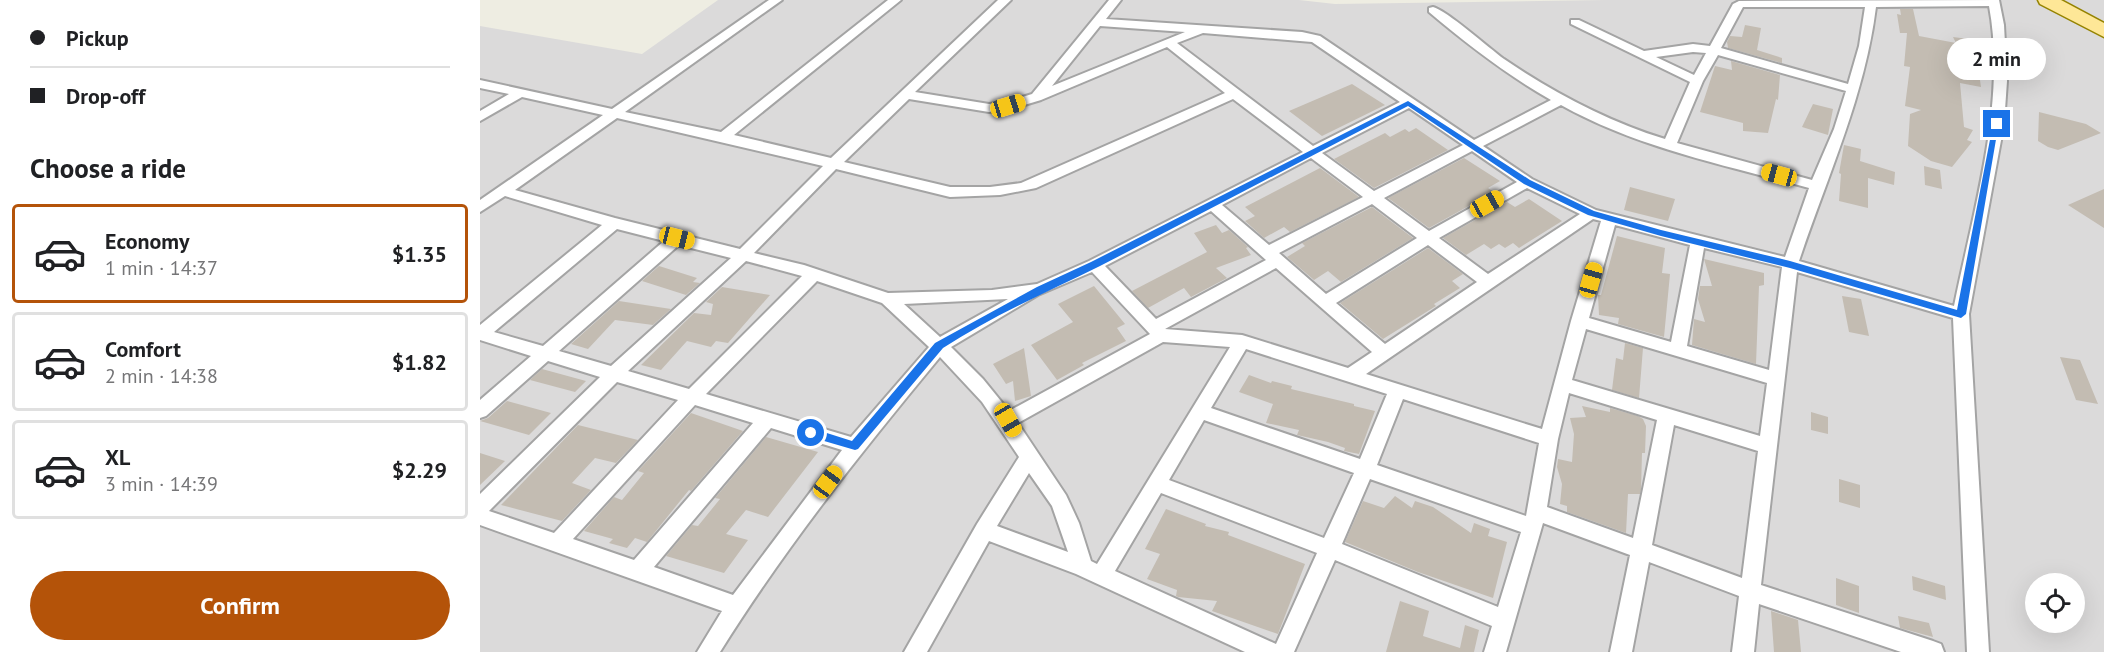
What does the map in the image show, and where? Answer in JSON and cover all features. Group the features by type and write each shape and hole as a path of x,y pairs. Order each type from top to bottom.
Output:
{"main road":[{"path":"2047,0 2104,31"}],"street":[{"path":"480,207 776,0"},
{"path":"724,137 895,0"},
{"path":"480,507 614,374 744,254 834,163 1005,0"},
{"path":"1035,98 1115,0"},
{"path":"1669,145 1697,81 1739,4 1994,1 2001,72 1997,124 1961,314 1978,652"},
{"path":"1743,652 1790,264 1817,186 1841,129 1865,46 1871,2"},
{"path":"1433,10 1484,51 1562,99 1624,130 1669,145 1817,186"},
{"path":"1098,22 1206,28 1316,39 1527,182 1591,213 1790,264 1961,314"},
{"path":"1575,22 1697,81"},
{"path":"907,95 989,108 1008,106 1035,98 1206,28"},
{"path":"1169,43 1489,283"},
{"path":"1640,55 1692,48 1715,50 1853,89"},
{"path":"480,84 724,137 950,192 1005,191 1031,185 1234,94"},
{"path":"480,117 518,94"},
{"path":"1008,420 1158,331 1272,257 1374,198 1562,99"},
{"path":"708,652 737,606 855,446 939,346 1040,289 1094,265 1213,205 1408,103"},
{"path":"1325,302 1428,238 1527,182"},
{"path":"503,191 614,223 744,254 888,299 992,296 1040,289"},
{"path":"1213,205 1384,353"},
{"path":"1351,375 1591,213"},
{"path":"1495,652 1534,520 1549,439 1579,321 1610,219"},
{"path":"480,334 614,223"},
{"path":"480,411 677,238"},
{"path":"1678,350 1698,242"},
{"path":"1094,265 1158,331 1242,341 1549,439"},
{"path":"556,543 692,397 814,274"},
{"path":"888,299 958,363 1008,420 1029,457 1059,501 1092,571"},
{"path":"1579,321 1775,379"},
{"path":"480,334 855,446"},
{"path":"1092,571 1156,483 1242,341"},
{"path":"1563,384 1768,446"},
{"path":"1283,652 1365,470 1398,390"},
{"path":"1199,411 1365,470 1640,550 1751,591 1933,652"},
{"path":"1621,652 1667,417"},
{"path":"638,572 767,420"},
{"path":"915,652 984,530 1029,457"},
{"path":"1156,483 1330,549 1504,620"},
{"path":"480,516 737,606"},
{"path":"984,530 1092,571 1269,652"}],"shaded area":[{"path":"718,0 1299,0 1335,4 1605,0 2104,0 2104,652 480,652 480,26 642,54"}],"building":[{"path":"1900,9 1913,9 1919,36 1956,43 1953,37 1976,40 1982,67 1978,66 1981,87 1960,83 1964,127 1973,130 1967,140 1972,142 1952,167 1931,161 1908,146 1910,114 1921,110 1905,106 1910,67 1904,66 1907,33 1900,33 1897,14 1901,15"},
{"path":"1745,25 1761,28 1757,50 1782,58 1782,63 1728,48 1727,42 1730,36 1742,37"},
{"path":"1731,61 1780,75 1778,100 1776,99 1768,133 1743,131 1743,123 1700,112 1715,66 1732,70"},
{"path":"1352,84 1385,105 1322,136 1289,111"},
{"path":"1813,104 1833,109 1828,135 1802,127"},
{"path":"2039,112 2086,124 2101,133 2058,150 2048,147 2038,141"},
{"path":"1416,128 1448,150 1374,188 1334,159 1385,133 1390,137 1405,129 1409,132"},
{"path":"1844,145 1861,149 1860,161 1895,172 1894,185 1868,178 1868,208 1839,201 1841,174 1839,173"},
{"path":"1464,158 1500,181 1488,188 1494,192 1429,228 1388,198"},
{"path":"1924,166 1940,170 1942,189 1925,185"},
{"path":"1320,168 1359,197 1290,232 1284,227 1264,238 1245,221 1255,216 1245,207"},
{"path":"1630,187 1675,199 1668,221 1624,210"},
{"path":"2104,189 2104,228 2068,205"},
{"path":"1529,199 1562,221 1519,248 1513,243 1505,248 1499,244 1491,249 1484,244 1466,255 1443,238 1507,202 1515,207"},
{"path":"1372,207 1413,238 1341,282 1328,271 1314,280 1287,257 1305,246 1302,243"},
{"path":"1216,225 1222,233 1229,230 1248,247 1246,248 1251,255 1216,268 1227,278 1191,297 1184,288 1148,308 1132,291 1207,252 1194,233"},
{"path":"1617,236 1665,248 1662,273 1670,274 1664,337 1618,324 1619,318 1599,315 1598,295 1601,295"},
{"path":"1428,248 1463,274 1452,281 1460,288 1434,304 1436,306 1383,339 1340,303"},
{"path":"1704,259 1764,273 1764,285 1759,286 1756,364 1692,345 1694,319 1705,322 1698,299 1700,286 1712,286"},
{"path":"659,266 697,278 693,282 700,283 686,295 642,281"},
{"path":"1094,286 1125,324 1117,328 1126,341 1082,363 1084,365 1057,380 1031,345 1073,322 1058,304"},
{"path":"722,287 770,295 728,343 716,341 711,347 687,341 661,370 641,365 694,313 711,315 713,304 706,302"},
{"path":"1842,296 1861,299 1869,336 1849,332"},
{"path":"619,301 671,309 653,325 615,320 588,349 571,344"},
{"path":"1625,343 1643,348 1639,398 1612,390 1616,358 1623,360"},
{"path":"1024,348 1031,396 1015,401 1013,381 1006,384 993,364"},
{"path":"2060,357 2080,360 2098,404 2076,400"},
{"path":"542,369 586,381 575,392 530,380"},
{"path":"1249,375 1271,383 1272,381 1292,386 1291,389 1375,411 1359,454 1344,451 1345,448 1328,442 1297,435 1299,430 1266,423 1273,404 1239,392"},
{"path":"507,401 551,413 529,435 480,421 488,418"},
{"path":"1582,406 1610,412 1610,408 1638,416 1643,419 1646,426 1645,453 1642,453 1641,490 1640,494 1628,494 1626,533 1567,512 1567,506 1560,504 1562,484 1557,467 1558,459 1572,462 1574,434 1570,418 1586,417"},
{"path":"1811,412 1828,417 1828,434 1811,430"},
{"path":"691,413 743,431 691,491 689,490 647,542 635,538 627,548 609,543 613,539 584,531 614,497 622,500 644,473 638,471"},
{"path":"578,425 638,440 616,463 595,458 572,483 591,490 562,521 501,505"},
{"path":"766,437 818,452 768,517 746,510 726,534 748,540 724,573 666,556 692,525 698,526 720,499 715,498"},
{"path":"480,453 505,461 480,485"},
{"path":"1839,479 1860,485 1860,508 1839,502"},
{"path":"1395,496 1412,508 1415,501 1433,507 1471,533 1474,523 1490,529 1488,536 1507,542 1493,598 1418,572 1345,542 1363,501 1384,508"},
{"path":"1166,509 1305,564 1278,634 1212,611 1217,601 1178,597 1176,596 1177,590 1147,579 1160,554 1145,549"},
{"path":"1912,576 1945,586 1946,600 1913,590"},
{"path":"1836,578 1859,586 1859,613 1836,605"},
{"path":"1400,601 1429,611 1423,636 1460,648 1465,625 1479,630 1474,652 1386,652"},
{"path":"1771,611 1798,620 1801,652 1774,652"},
{"path":"1898,616 1929,623 1933,637 1900,628"}],"route":[{"path":"811,433 855,446 939,346 957,334 1040,289 1094,265 1213,205 1408,103 1527,182 1591,213 1661,233 1790,264 1961,314 1997,124"}]}
